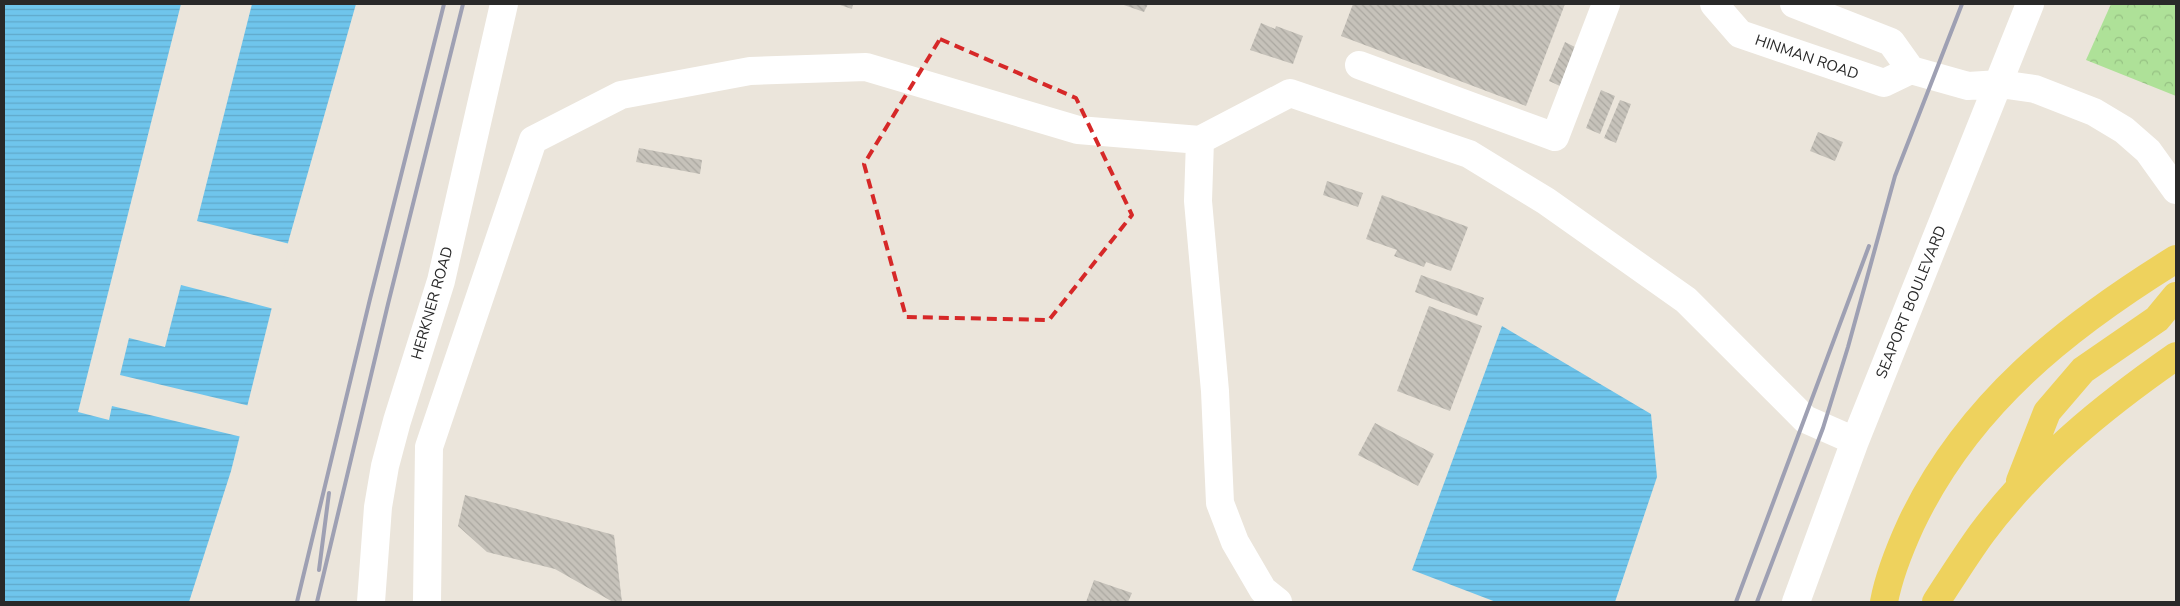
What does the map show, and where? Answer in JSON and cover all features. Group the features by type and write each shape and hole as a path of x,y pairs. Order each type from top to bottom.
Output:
{"main road":[{"path":"1884,602 1902,543 1926,492 1958,444 1992,403 2034,361 2084,320 2176,259"},
{"path":"2015,494 2047,412 2084,370 2157,319 2176,296"},
{"path":"1936,602 1983,532 2050,456 2127,391 2176,356"}],"street":[{"name":"HERKNER ROAD","path":"371,602 378,507 385,466 397,421 441,281 504,4"},
{"path":"1359,65 1555,137 1606,4"},
{"name":"HINMAN ROAD","path":"1714,4 1740,34 1884,83 1911,70"},
{"path":"1794,4 1891,42 1911,70 1968,86 2000,84 2035,89 2094,112 2124,130 2148,151 2176,190"},
{"name":"SEAPORT BOULEVARD","path":"1796,602 1854,441 2000,84 2030,4"},
{"path":"427,602 429,447 533,140 622,95 750,71 866,67 1078,130 1200,140 1290,93 1469,154 1546,201 1686,300 1805,419 1854,441"},
{"path":"1200,140 1198,201 1214,391 1220,503 1235,542 1263,590 1278,602"}],"highlighted area":[{"path":"940,39 1076,98 1132,215 1049,320 906,317 864,164"}],"green space":[{"path":"2111,4 2176,4 2176,96 2086,60"}],"water":[{"path":"4,4 356,4 289,239 231,471 189,602 4,602"},
{"path":"1502,326 1651,414 1657,477 1615,602 1496,602 1412,570"}],"pier":[{"path":"181,4 252,4 197,221 290,244 274,309 181,285 165,347 129,338 120,375 250,406 242,437 112,406 109,420 78,412"}],"building":[{"path":"837,4 853,4 852,9"},
{"path":"1121,4 1148,4 1144,12"},
{"path":"1353,4 1565,4 1526,106 1341,36"},
{"path":"1261,23 1275,29 1276,26 1303,36 1293,64 1250,50"},
{"path":"1565,42 1575,47 1560,86 1549,81"},
{"path":"1601,90 1615,96 1600,134 1586,128"},
{"path":"1620,100 1631,104 1616,143 1604,138"},
{"path":"1818,132 1843,142 1835,161 1810,151"},
{"path":"639,148 702,160 700,174 636,162"},
{"path":"1327,181 1363,193 1358,207 1323,195"},
{"path":"1382,195 1468,227 1451,271 1426,262 1424,267 1394,256 1397,250 1366,239"},
{"path":"1421,275 1484,298 1477,316 1415,292"},
{"path":"1429,306 1482,326 1450,411 1397,391"},
{"path":"1375,423 1434,454 1418,486 1358,455"},
{"path":"465,495 614,535 622,602 613,602 555,569 487,552 458,526"},
{"path":"1094,580 1132,593 1128,602 1086,602"}],"railway":[{"path":"297,602 444,4"},
{"path":"317,602 388,304 463,4"},
{"path":"1757,602 1823,428 1848,347 1895,176 1962,4"},
{"path":"1736,602 1869,246"},
{"path":"319,570 329,493"}]}
